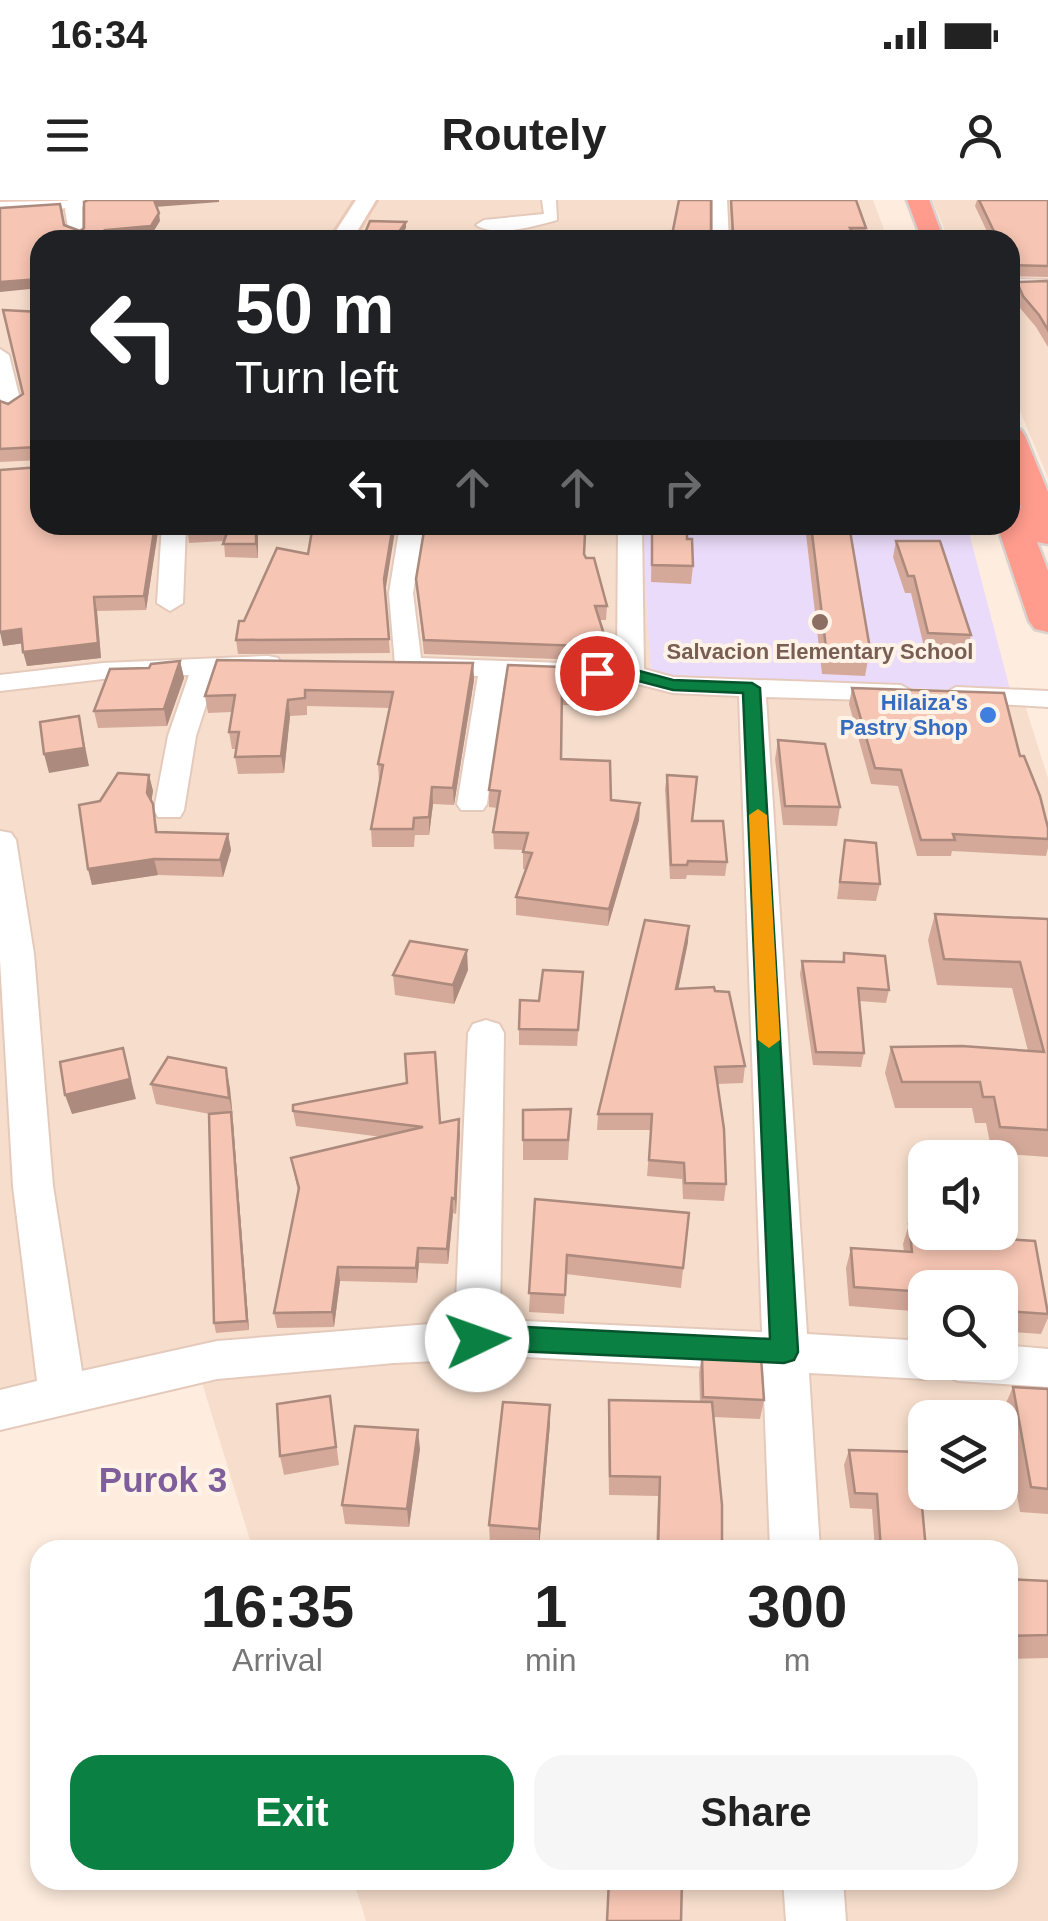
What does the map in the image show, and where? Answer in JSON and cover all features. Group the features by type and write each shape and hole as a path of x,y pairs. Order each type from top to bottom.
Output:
{"highway":[{"path":"910,205 911,230"},
{"path":"910,205 926,230"},
{"path":"1020,477 1041,552 1048,621"},
{"path":"1020,527 1041,552"}],"street":[{"path":"13,205 80,200 77,230"},
{"path":"347,230 366,200"},
{"path":"484,225 542,221 554,212 549,200"},
{"path":"720,200 721,230"},
{"path":"1020,284 1048,285"},
{"path":"0,355 7,396"},
{"path":"170,603 173,535"},
{"path":"408,666 401,592 410,535"},
{"path":"630,535 632,674"},
{"path":"0,684 64,674 288,663"},
{"path":"374,664 632,674 673,685 1048,698"},
{"path":"169,810 182,736 206,666"},
{"path":"472,804 494,668"},
{"path":"752,688 795,1540"},
{"path":"0,840 18,954 34,1186 62,1393"},
{"path":"477,1340 486,1033"},
{"path":"0,1410 217,1360 394,1344 526,1338 908,1359"},
{"path":"1018,1366 1048,1368"},
{"path":"814,1890 816,1921"}],"shaded area":[{"path":"0,200 873,200 884,230 30,230 30,535 644,535 651,675 768,689 1024,702 1048,778 1048,1921 366,1921 356,1890 1018,1890 1018,1540 250,1540 199,1373 0,1428"},
{"path":"932,200 1048,200 1048,478 1020,411 1020,230 945,230"},
{"name":"Salvacion Elementary School","path":"643,535 970,535 1011,693 651,675"}],"building":[{"path":"154,200 159,213 151,226 81,230 84,202"},
{"path":"679,200 711,200 711,230 673,230"},
{"path":"731,200 856,200 866,228 733,230"},
{"path":"979,200 1048,200 1048,266 1020,265 1020,230 993,230"},
{"path":"60,204 64,225 77,230 30,230 30,280 0,282 0,208"},
{"path":"370,221 406,222 400,230 366,230"},
{"path":"1048,281 1048,330 1023,296 1020,282"},
{"path":"3,310 30,311 30,447 0,449 0,401 8,404 23,394"},
{"path":"30,468 30,535 153,535 144,596 94,597 98,643 23,652 21,629 0,632 0,470"},
{"path":"226,535 256,535 256,544 223,544"},
{"path":"311,535 391,535 384,579 389,639 236,640 239,621 244,621 277,548 308,554"},
{"path":"423,535 585,535 584,554 594,558 607,606 595,606 608,647 424,640 416,579"},
{"path":"652,535 687,535 687,539 692,539 693,566 652,565"},
{"path":"812,535 851,535 870,649 826,648"},
{"path":"896,541 940,541 971,635 928,633 914,576 908,576"},
{"path":"217,660 473,663 453,788 432,787 429,817 414,818 413,829 371,829 383,765 378,764 393,692 305,690 305,698 288,700 281,756 235,757 239,732 229,732 235,695 205,696"},
{"path":"180,661 164,709 94,711 110,669 149,668 151,664"},
{"path":"508,665 617,669 619,674 594,676 593,690 562,689 561,759 610,761 611,800 640,803 609,909 516,897 532,853 523,852 528,833 493,832 500,791 489,790"},
{"path":"852,688 1004,693 1020,756 1024,756 1040,796 1048,839 953,834 955,840 921,840 901,770 875,768"},
{"path":"79,716 84,748 44,754 40,722"},
{"path":"778,740 825,744 840,807 785,806"},
{"path":"118,773 149,775 147,793 153,804 156,832 228,834 220,860 154,859 88,869 79,805 100,801"},
{"path":"667,775 697,777 692,821 723,821 727,862 688,861 687,865 671,865"},
{"path":"845,840 876,843 880,884 840,882"},
{"path":"935,914 1048,919 1048,1130 1000,1127 994,1097 983,1097 980,1082 902,1082 891,1047 962,1046 1044,1052 1020,962 944,959"},
{"path":"645,920 689,926 676,989 714,987 715,991 729,992 745,1066 715,1067 724,1129 726,1184 685,1183 684,1163 649,1160 652,1114 598,1114"},
{"path":"410,941 467,950 453,985 393,975"},
{"path":"844,953 885,956 889,990 858,988 864,1053 816,1052 802,961 844,962"},
{"path":"543,970 583,972 578,1030 519,1029 520,1000 539,1001"},
{"path":"123,1048 130,1079 65,1095 60,1062"},
{"path":"435,1052 440,1123 459,1119 455,1199 452,1198 447,1249 418,1248 416,1268 338,1267 332,1312 274,1313 299,1188 291,1158 423,1127 293,1111 293,1105 407,1083 405,1054"},
{"path":"168,1057 226,1068 229,1098 151,1084"},
{"path":"571,1109 568,1140 523,1140 523,1110"},
{"path":"231,1112 247,1321 214,1323 209,1114"},
{"path":"535,1199 689,1213 683,1268 567,1255 565,1295 529,1293"},
{"path":"1018,1240 1035,1241 1048,1314 1018,1312 1018,1270 908,1270 908,1291 854,1287 851,1248 912,1252 1018,1250"},
{"path":"702,1354 761,1357 764,1400 703,1397"},
{"path":"1013,1387 1048,1389 1048,1489 1031,1487"},
{"path":"330,1396 336,1447 280,1456 277,1404"},
{"path":"609,1400 712,1402 722,1540 658,1540 660,1477 610,1476"},
{"path":"503,1402 550,1405 539,1529 489,1525"},
{"path":"355,1426 418,1430 407,1509 342,1505"},
{"path":"849,1450 908,1452 908,1510 922,1510 925,1540 880,1540 877,1494 855,1493"},
{"path":"1018,1580 1048,1581 1048,1635 1018,1636"},
{"path":"609,1890 682,1890 681,1921 607,1921"}],"slow traffic":[{"path":"758,815 769,1040"}],"place":[{"name":"Salvacion Elementary School","path":"820,622"},
{"name":"Hilaiza's Pastry Shop","path":"988,715"}],"district":[{"name":"Purok 3","path":"163,1479"}],"route":[{"path":"477,1340 526,1338 784,1352 752,688 673,685 632,674 597,673"}]}
